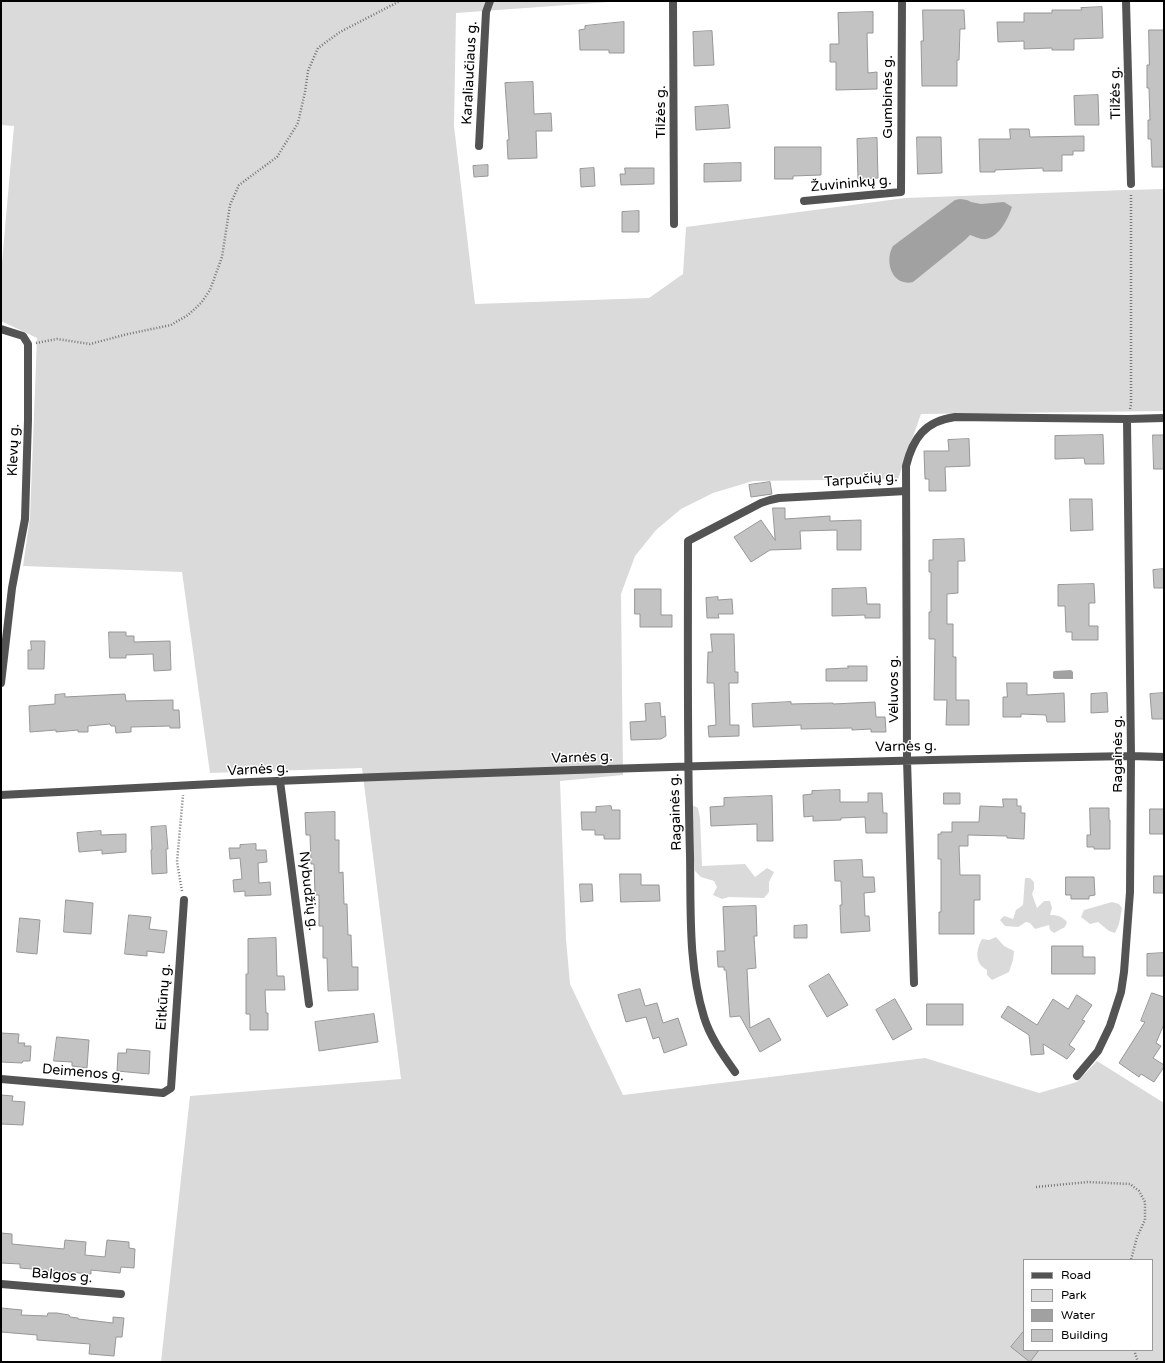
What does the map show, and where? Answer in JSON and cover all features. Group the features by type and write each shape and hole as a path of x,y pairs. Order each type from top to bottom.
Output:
{"street":[{"name":"Karaliaučiaus g.","path":"479,146 486,12 490,1"},
{"name":"Tilžės g.","path":"673,1 674,224"},
{"name":"Gumbinės g.","path":"900,192 902,1"},
{"name":"Tilžės g.","path":"1126,1 1131,184"},
{"name":"Žuvininkų g.","path":"804,201 900,192"},
{"path":"1,329 23,336 28,344"},
{"name":"Klevų g.","path":"1,684 12,588 25,519 28,420 28,344"},
{"name":"Tarpučių g.","path":"688,541 770,500 779,498 906,490 906,466 910,450 918,437 935,422 944,419 955,417 1164,418"},
{"name":"Ragainės g.","path":"1076,1076 1098,1051 1110,1026 1117,1009 1124,972 1130,892 1131,756 1127,419"},
{"name":"Vėluvos g.","path":"906,490 907,760 914,983"},
{"name":"Ragainės g.","path":"688,541 688,767 693,957 698,996 704,1019 714,1039 735,1072"},
{"name":"Varnės g.","path":"1,796 280,781 688,767 907,760 1131,756 1164,757"},
{"name":"Nybudžių g.","path":"280,781 309,1004"},
{"name":"Eitkūnų g.","path":"163,1093 171,1088 184,900"},
{"name":"Deimenos g.","path":"1,1079 163,1093"},
{"name":"Balgos g.","path":"1,1284 121,1294"}],"path":[{"path":"28,344 57,339 90,344 171,325 201,303 210,290 222,257 230,205 239,185 277,157 298,122 308,71 318,48 340,32 400,1"},
{"path":"1127,419 1131,405 1131,184"},
{"path":"183,787 177,862 184,900"},
{"path":"1036,1187 1088,1182 1130,1184 1139,1191 1145,1202 1145,1220 1137,1238 1131,1259"},
{"path":"1134,1351 1138,1362"}],"green space":[{"path":"1,1 623,1 456,13 454,126 475,304 649,298 683,274 686,227 905,198 1164,189 1164,411 921,414 898,479 753,481 713,493 681,509 656,530 635,556 621,594 623,775 560,781 566,939 570,984 623,1095 925,1058 1039,1093 1077,1082 1097,1061 1164,1103 1164,1362 161,1362 190,1096 401,1079 362,768 210,773 182,572 23,566 30,517 37,338 1,321 1,274 14,126 1,125"},
{"path":"692,805 698,808 700,818 702,866 745,864 755,877 767,868 774,872 769,882 769,892 764,898 729,897 722,899 713,895 717,887 714,881 701,877 695,871"},
{"path":"1025,878 1030,878 1034,882 1032,894 1037,908 1044,901 1050,901 1052,908 1050,915 1063,918 1067,922 1065,927 1054,933 1050,930 1049,925 1035,929 1030,923 1026,922 1018,927 1005,926 1000,920 1004,916 1013,919 1016,910 1023,905"},
{"path":"1112,902 1119,904 1122,908 1119,924 1115,933 1109,931 1098,922 1090,924 1081,917 1084,910"},
{"path":"996,937 1004,946 1014,951 1009,972 992,980 987,975 987,970 980,964 977,956 978,948 982,939 989,940"}],"water":[{"path":"960,199 981,204 1004,202 1012,207 1002,227 991,238 984,239 970,235 913,282 906,283 900,281 895,277 890,265 890,252 893,246 955,200"},
{"path":"1071,670 1073,672 1073,679 1053,678 1054,671"}],"building":[{"path":"1102,7 1103,38 1074,39 1074,50 1052,50 1052,48 1024,49 1024,41 998,42 997,22 1024,22 1024,13 1052,13 1052,10 1082,10 1081,8"},
{"path":"923,10 964,10 965,29 960,29 959,60 957,60 957,86 922,86 921,41 923,41"},
{"path":"873,12 873,33 867,33 868,73 877,72 877,89 836,90 836,62 830,62 830,44 839,44 838,13"},
{"path":"624,22 624,53 609,53 609,50 580,50 579,30 585,29 585,26"},
{"path":"1149,30 1164,30 1164,167 1152,167 1151,139 1148,139 1148,120 1150,120 1149,88 1147,88 1147,65 1149,65"},
{"path":"712,31 714,65 694,66 693,32"},
{"path":"533,82 534,114 551,113 552,131 536,131 537,158 508,159 507,140 509,140 505,83"},
{"path":"1098,95 1099,125 1075,125 1074,96"},
{"path":"728,105 730,128 696,130 695,107"},
{"path":"1010,129 1029,129 1030,137 1084,136 1084,151 1073,151 1073,155 1062,155 1062,171 1043,171 1043,168 980,172 979,139 1010,139"},
{"path":"917,137 941,137 942,173 918,174"},
{"path":"877,138 878,178 858,179 857,139"},
{"path":"775,147 821,147 821,175 793,176 793,179 775,179"},
{"path":"741,163 741,181 704,182 704,164"},
{"path":"488,165 488,176 474,177 473,166"},
{"path":"594,168 595,186 581,187 580,169"},
{"path":"625,168 654,168 654,184 621,185 620,174 625,174"},
{"path":"639,211 639,232 622,232 622,212"},
{"path":"1103,435 1104,464 1085,464 1084,458 1055,459 1055,436"},
{"path":"1153,435 1164,435 1164,469 1154,469"},
{"path":"969,439 970,466 945,467 946,491 929,491 929,479 925,479 924,451 949,451 948,440"},
{"path":"770,482 772,494 751,497 749,485"},
{"path":"1070,499 1092,499 1093,530 1071,531"},
{"path":"773,508 785,508 785,519 830,516 830,521 861,520 861,550 837,550 837,530 800,531 801,549 770,550 751,562 734,537 761,520 775,540"},
{"path":"964,539 965,561 958,561 958,593 947,594 947,624 953,624 953,657 956,657 956,700 969,700 969,725 946,725 947,700 934,700 935,639 929,639 931,572 929,572 929,560 933,560 933,540"},
{"path":"1164,569 1164,588 1154,588 1153,570"},
{"path":"1094,584 1095,603 1089,603 1089,626 1098,626 1098,640 1072,640 1072,632 1066,632 1065,606 1058,606 1058,585"},
{"path":"866,588 867,604 880,604 880,618 865,618 865,615 832,616 832,589"},
{"path":"635,589 661,589 661,615 672,615 672,627 640,627 640,614 635,614"},
{"path":"718,597 718,600 732,599 733,614 718,614 719,618 707,618 706,598"},
{"path":"109,632 126,632 126,636 134,636 134,642 170,641 171,670 154,671 153,654 126,655 126,658 110,658"},
{"path":"711,634 734,634 735,672 738,672 738,683 729,683 730,725 739,725 739,736 709,737 708,726 716,725 714,683 707,683 708,652 712,652"},
{"path":"31,641 45,641 44,669 28,669 28,650 31,650"},
{"path":"848,666 867,666 867,681 826,681 826,669 848,668"},
{"path":"1007,683 1027,683 1027,695 1064,693 1065,722 1047,722 1046,715 1021,714 1021,717 1003,717 1003,697 1007,697"},
{"path":"1107,693 1108,712 1091,713 1091,694"},
{"path":"1164,693 1164,719 1152,719 1150,694"},
{"path":"65,694 65,697 125,694 126,701 173,700 173,710 179,710 180,728 170,728 170,726 131,727 131,732 116,733 115,726 111,726 110,724 88,726 88,732 78,732 78,730 56,732 56,730 30,732 29,706 55,704 55,695"},
{"path":"791,702 791,704 833,704 875,702 876,717 885,717 886,732 871,732 871,729 852,730 852,728 801,729 801,725 753,727 752,704"},
{"path":"660,703 661,717 665,716 666,736 661,739 631,740 630,722 646,721 645,704"},
{"path":"840,790 840,802 868,802 868,793 882,793 883,813 887,813 887,833 866,833 865,817 813,821 813,816 804,817 803,795 812,794 812,791"},
{"path":"944,793 960,793 960,804 944,804"},
{"path":"772,796 773,841 757,841 757,824 711,826 710,807 724,806 724,798"},
{"path":"1003,799 1017,799 1017,806 1021,806 1021,813 1025,813 1024,839 1007,838 1007,836 968,835 968,846 959,846 960,875 980,875 980,900 974,900 974,934 939,934 939,912 941,912 941,859 938,859 938,834 941,834 941,832 952,832 952,822 979,822 980,806 1003,807"},
{"path":"611,806 612,810 620,810 620,839 604,839 604,835 595,835 595,830 582,830 581,812 596,812 596,807"},
{"path":"1090,808 1109,808 1110,849 1094,849 1094,847 1087,847 1087,835 1090,835"},
{"path":"1150,809 1164,809 1164,834 1150,834"},
{"path":"335,812 335,840 339,840 339,873 343,872 344,904 347,904 348,935 351,935 352,967 358,967 358,990 328,991 327,958 323,958 323,926 319,926 319,895 315,895 314,864 311,864 310,835 306,835 305,813"},
{"path":"166,826 168,849 166,849 167,873 152,874 151,827"},
{"path":"101,831 101,835 126,834 126,852 102,854 102,850 79,852 77,833"},
{"path":"256,844 256,850 266,850 267,862 258,863 259,883 270,882 271,895 245,896 245,891 234,892 233,880 242,879 240,858 230,859 229,848 240,848 240,845"},
{"path":"862,860 863,877 874,877 875,892 864,893 865,916 869,916 870,931 841,933 841,881 835,881 834,861"},
{"path":"620,874 641,874 641,885 659,885 660,901 621,902"},
{"path":"1154,876 1164,876 1164,893 1154,893"},
{"path":"1066,877 1094,877 1095,895 1089,896 1089,899 1071,899 1071,895 1066,895"},
{"path":"580,884 592,884 593,901 581,902"},
{"path":"66,900 93,903 91,934 64,932"},
{"path":"756,906 757,936 754,936 756,968 747,969 750,1028 769,1018 781,1040 760,1052 740,1016 730,1017 726,970 724,970 724,967 718,967 717,951 725,951 723,907"},
{"path":"129,915 151,917 149,929 167,931 164,953 147,951 147,956 125,954"},
{"path":"20,918 40,920 37,954 17,952"},
{"path":"807,925 807,938 794,938 794,926"},
{"path":"276,938 277,976 284,976 285,990 265,990 266,1013 268,1013 268,1030 250,1030 250,1014 246,1014 248,939"},
{"path":"1052,946 1083,946 1083,957 1095,957 1095,974 1052,974"},
{"path":"1164,953 1164,976 1147,976 1147,954"},
{"path":"829,974 848,1005 827,1017 809,986"},
{"path":"640,989 645,1006 657,1003 663,1023 678,1018 687,1045 664,1053 659,1037 653,1039 646,1017 626,1022 618,995"},
{"path":"1152,993 1164,997 1164,1024 1156,1043 1161,1046 1153,1058 1164,1065 1164,1067 1154,1082 1141,1074 1139,1077 1119,1063 1145,1022 1141,1021"},
{"path":"1077,995 1092,1005 1082,1020 1085,1021 1069,1045 1075,1049 1067,1059 1043,1044 1044,1054 1031,1055 1029,1035 1001,1017 1008,1006 1037,1025 1053,999 1068,1009"},
{"path":"895,999 912,1029 893,1040 876,1010"},
{"path":"927,1004 963,1004 963,1025 927,1025"},
{"path":"374,1014 378,1042 319,1051 315,1022"},
{"path":"1,1033 19,1034 18,1043 25,1043 24,1046 31,1046 30,1061 23,1061 22,1063 1,1062"},
{"path":"57,1037 89,1040 87,1068 72,1066 72,1062 54,1061"},
{"path":"127,1049 150,1051 149,1074 117,1071 118,1053 126,1053"},
{"path":"1,1095 13,1096 12,1101 25,1102 23,1125 1,1124"},
{"path":"1,1233 12,1234 12,1244 64,1249 65,1240 86,1242 85,1255 105,1257 107,1240 129,1242 129,1248 135,1249 134,1268 121,1267 120,1273 91,1270 91,1274 20,1268 20,1264 1,1263"},
{"path":"1,1308 22,1310 21,1315 47,1316 48,1313 57,1313 69,1315 70,1317 78,1319 113,1323 113,1317 124,1318 122,1337 116,1337 114,1356 89,1354 90,1344 37,1340 37,1335 1,1332"},
{"path":"1023,1332 1023,1351 1038,1351 1030,1362 1011,1347"}]}
